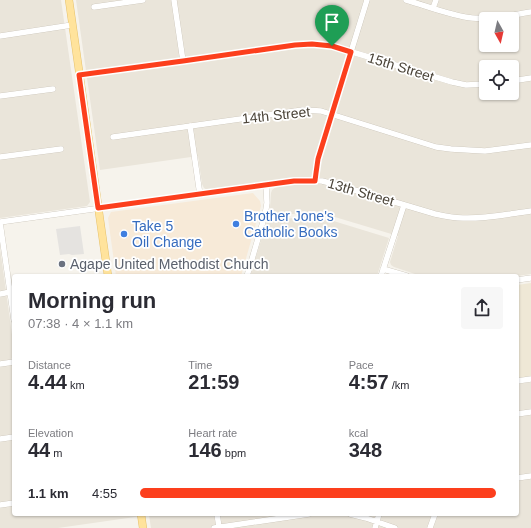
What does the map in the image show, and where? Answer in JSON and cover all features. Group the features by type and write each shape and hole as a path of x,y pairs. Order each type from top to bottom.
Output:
{"main road":[{"path":"69,0 108,274"},
{"path":"141,516 143,528"}],"street":[{"path":"94,7 143,0"},
{"path":"174,0 183,61"},
{"path":"315,181 318,159 367,0"},
{"path":"406,0 472,18 484,18 531,12"},
{"path":"433,8 436,0"},
{"path":"0,36 72,25"},
{"name":"15th Street","path":"79,75 295,45 312,44 332,46 452,82 466,85 479,85"},
{"path":"519,80 531,78"},
{"path":"0,96 53,89"},
{"name":"14th Street","path":"112,137 303,110 314,110 332,114 436,147 485,151 531,145"},
{"path":"190,126 200,194"},
{"path":"0,157 61,149"},
{"name":"13th Street","path":"0,222 298,181 315,181 334,184 435,214 450,217 463,218 531,211"},
{"path":"248,274 265,215 267,203 266,185"},
{"path":"382,274 404,205"},
{"path":"0,222 12,306"},
{"path":"383,269 400,274"},
{"path":"519,280 531,278"},
{"path":"0,294 10,292"},
{"path":"0,364 12,362"},
{"path":"519,381 531,379"},
{"path":"519,414 531,412"},
{"path":"0,439 12,437"},
{"path":"519,478 531,476"},
{"path":"0,505 12,503"},
{"path":"217,516 217,528 296,516"},
{"path":"358,516 395,528"},
{"path":"375,528 378,516"},
{"path":"430,528 434,516"}],"shaded area":[{"path":"0,0 61,0 90,202 87,206 0,218"},
{"path":"76,0 531,0 531,274 519,276 519,274 415,274 391,265 390,262 398,236 315,211 271,217 268,216 271,193 276,187 275,181 207,190 202,184 198,156 100,170"},
{"path":"253,193 260,201 261,206 242,274 116,274 108,218 111,212"},
{"path":"314,215 389,238 378,274 251,274 267,221"},
{"path":"80,226 84,254 60,255 56,229"},
{"path":"0,248 12,335 12,516 142,516 58,528 0,528"},
{"path":"531,283 531,378 519,379 519,285"},
{"path":"531,382 531,528 151,528 149,516 519,516 519,384"}],"place":[{"name":"Brother Jone's Catholic Books","path":"236,224"},
{"name":"Take 5 Oil Change","path":"124,234"},
{"name":"Agape United Methodist Church","path":"62,264"}],"route":[{"path":"312,44 332,46 351,52 316,166 315,181 294,181 98,208 79,75 295,45 312,44"}]}
